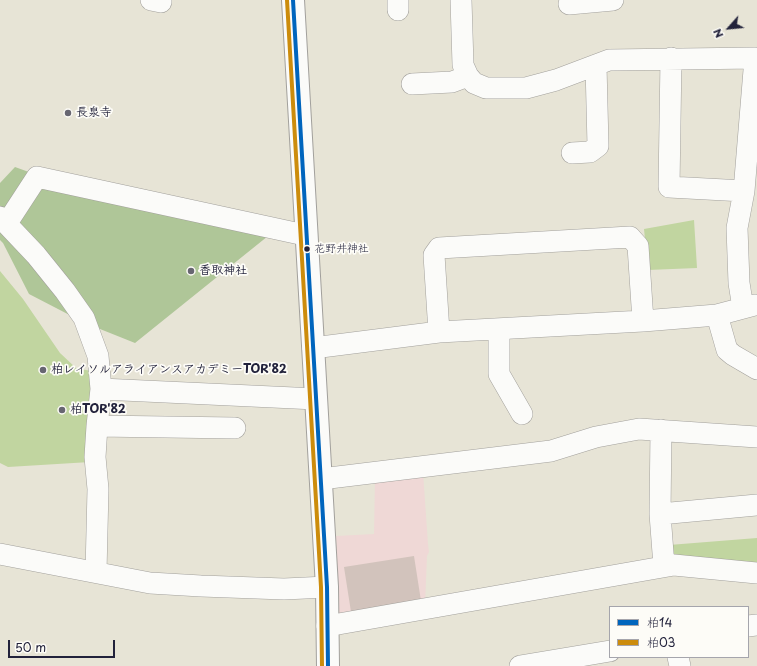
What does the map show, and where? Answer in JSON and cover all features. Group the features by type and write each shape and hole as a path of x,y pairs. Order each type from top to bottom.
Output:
{"main road":[{"path":"293,0 322,479 327,587 328,666"}],"street":[{"path":"151,0 161,2 161,0"},
{"path":"313,348 439,332 643,321 717,315 750,306 739,283 737,228 744,191 755,58 609,60 556,80 526,88 486,88 474,83 468,76 463,65 461,0"},
{"path":"569,4 613,0"},
{"path":"671,58 669,187 744,191"},
{"path":"572,153 590,152 598,146 596,66"},
{"path":"412,84 452,82 468,76"},
{"path":"96,572 98,489 95,457 102,389 98,356 84,318 41,261 4,220 37,177 246,223 300,234 306,233"},
{"path":"439,332 434,255 439,248 455,247 630,238 638,246 643,321"},
{"path":"717,315 727,350 733,356 757,369"},
{"path":"500,329 499,374 522,414"},
{"path":"102,389 316,399"},
{"path":"97,426 235,428"},
{"path":"322,479 551,451 596,437 639,429 757,437"},
{"path":"661,430 660,514 664,566"},
{"path":"660,514 757,505"},
{"path":"0,554 150,583 284,589 327,587"},
{"path":"327,626 664,566 674,565 757,573"},
{"path":"520,666 609,651"}],"shaded area":[{"path":"423,472 429,552 427,556 425,605 338,619 336,536 374,534 375,479"}],"green space":[{"path":"15,167 95,196 273,232 135,343 85,323 29,294 3,243 0,240 0,183"},
{"path":"694,220 697,268 648,270 644,229"},
{"name":"柏レイソルアライアンスアカデミーTOR'82","path":"0,271 23,299 60,353 76,368 96,372 90,462 8,467 0,463"},
{"path":"757,538 757,565 675,560 669,545"}],"building":[{"path":"414,556 421,601 351,612 344,567"}],"transit line":[{"name":"柏03","path":"287,0 321,587 322,666"},
{"name":"柏14","path":"293,0 327,587 328,666"}],"place":[{"name":"長泉寺","path":"68,113"},
{"name":"花野井神社","path":"307,249"},
{"name":"香取神社","path":"191,271"},
{"name":"柏レイソルアライアンスアカデミーTOR'82","path":"43,370"},
{"name":"柏TOR'82","path":"62,410"}]}
